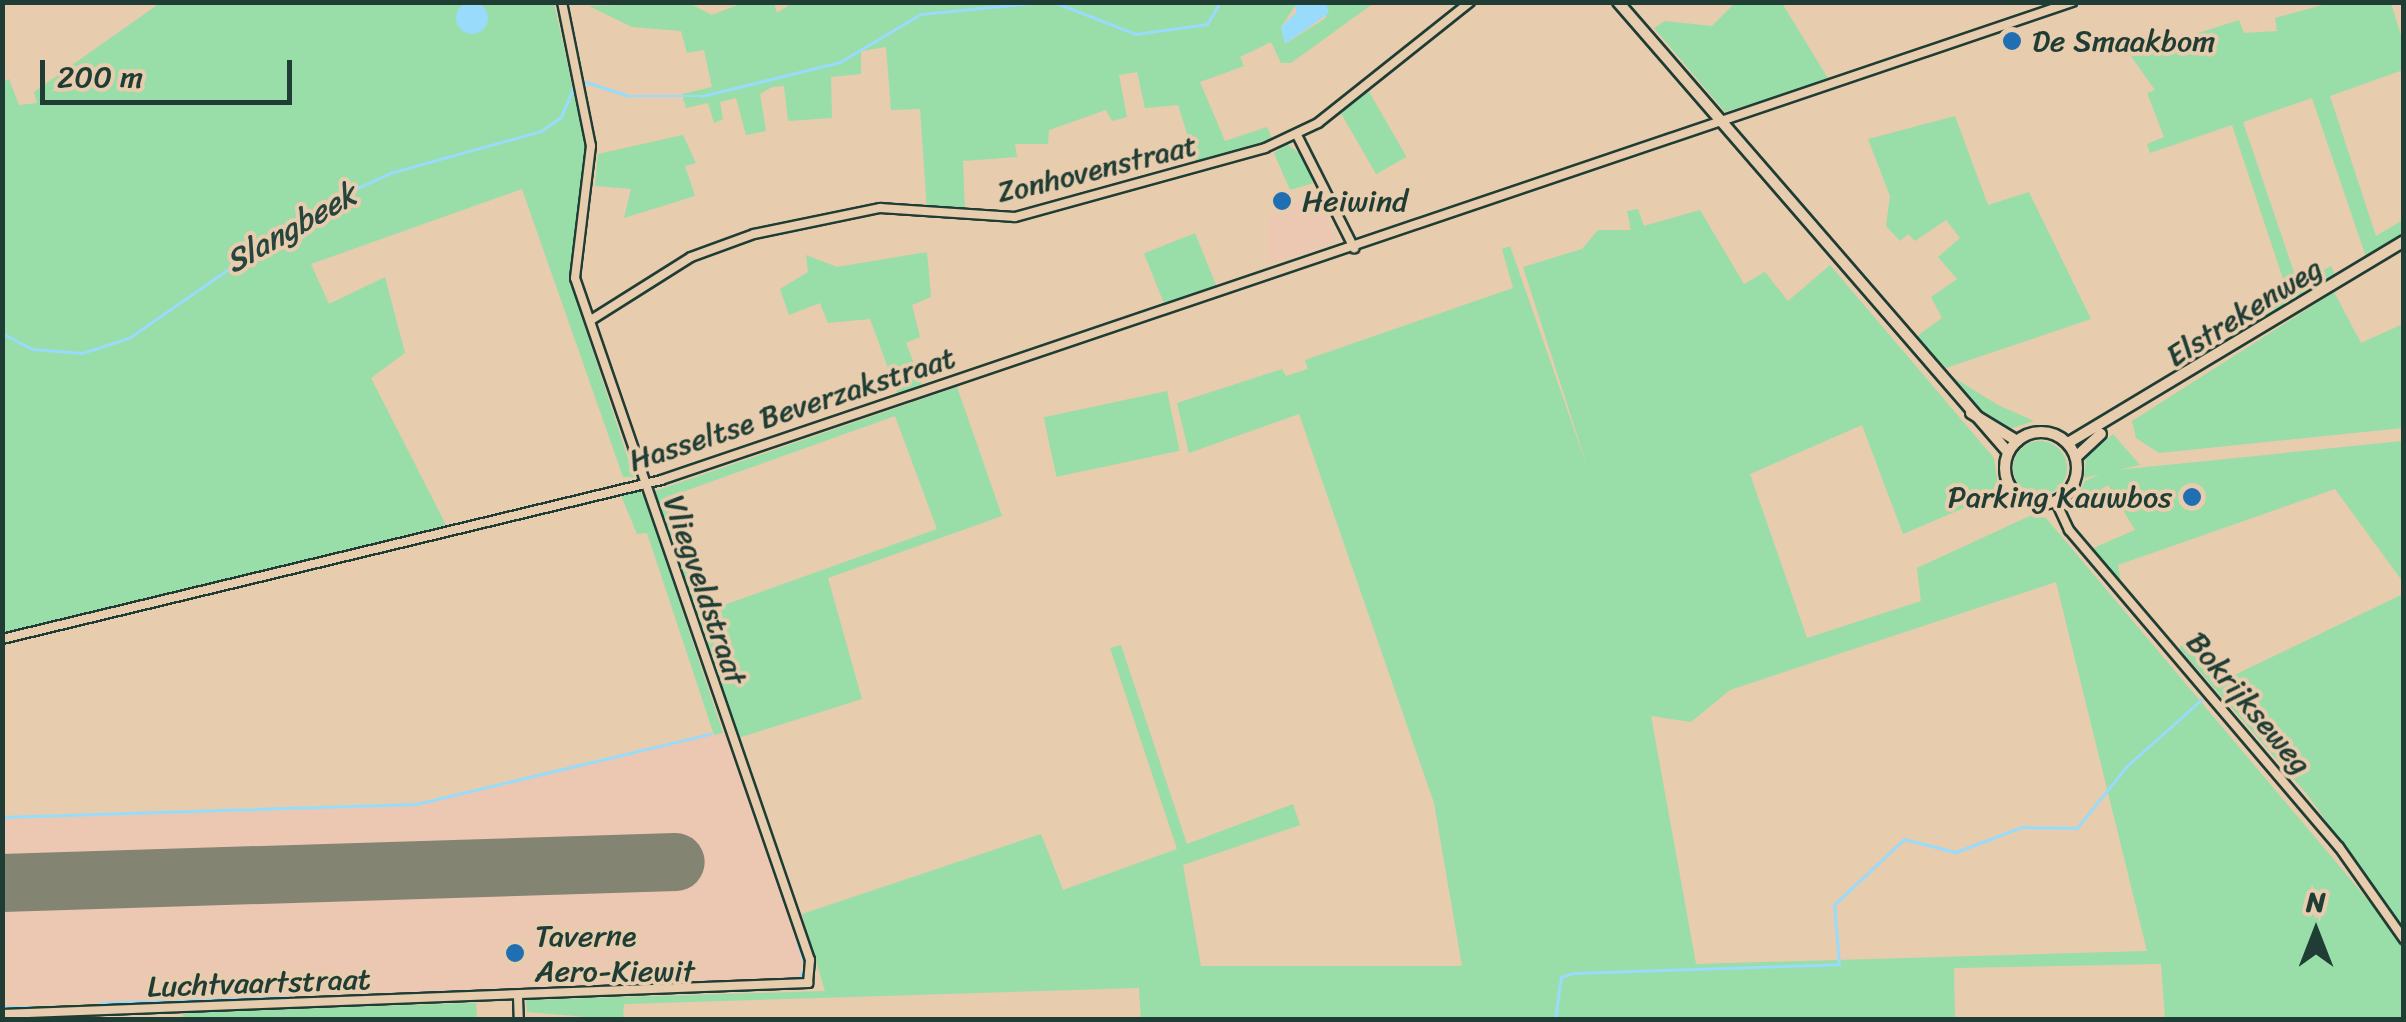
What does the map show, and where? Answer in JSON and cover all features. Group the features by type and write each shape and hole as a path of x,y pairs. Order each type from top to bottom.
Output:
{"street":[{"name":"Vliegveldstraat","path":"562,2 581,90 591,162 575,278 810,960 808,983"},
{"name":"Zonhovenstraat","path":"590,320 691,258 754,234 880,208 1015,217 1297,135 1470,2"},
{"path":"1618,2 1968,412 2008,452"},
{"name":"Hasseltse Beverzakstraat","path":"2,640 644,484 1354,248 2072,2"},
{"path":"1297,135 1354,248"},
{"name":"Elstrekenweg","path":"2068,443 2110,425 2404,241"},
{"path":"1968,412 2017,441"},
{"name":"Elstrekenweg","path":"2076,457 2110,425"},
{"path":"2037,432 2068,443 2076,457 2074,483 2056,502 2018,496 2007,480 2008,452 2017,441 2037,432"},
{"name":"Bokrijkseweg","path":"2056,502 2069,530 2338,847 2404,939"},
{"name":"Luchtvaartstraat","path":"2,1014 808,983"},
{"path":"518,997 519,1020"}],"shaded area":[{"path":"1318,187 1335,241 1268,264 1268,216"},
{"path":"726,732 791,923 802,964 794,980 7,1005 2,820 417,806"}],"green space":[{"path":"745,2 774,3 777,13 794,2 1297,3 1281,27 1285,44 1326,18 1326,3 1371,5 1291,63 1281,63 1271,42 1240,57 1244,66 1200,82 1225,141 1267,127 1272,139 1196,162 1178,105 1145,108 1137,72 1119,75 1127,117 1112,121 1106,110 1049,130 1048,144 1015,144 1017,157 963,161 965,213 927,210 920,109 891,110 886,47 861,51 861,74 831,77 832,118 788,121 784,86 772,87 760,94 766,131 746,135 736,98 720,102 723,119 714,123 708,103 686,108 682,94 712,87 704,50 687,53 681,31 632,27 589,6 689,3 712,15"},
{"path":"1736,2 1782,3 1829,80 1725,112 1654,28 1665,21 1712,26"},
{"path":"160,3 554,3 586,148 569,279 634,477 623,477 522,189 311,264 329,304 385,277 405,353 371,378 446,525 3,634 3,82 9,79 19,105 37,103 34,92"},
{"path":"2330,3 2391,3 2403,42 2403,70 2330,96 2376,236 2403,220 2403,233 2366,257 2312,98 2243,122 2298,284 2331,266 2335,275 2235,338 2288,294 2232,125 2150,153 2147,144 2164,137 2147,93 2155,90 2130,55 2239,20 2244,33 2277,31 2275,18"},
{"path":"1368,90 1406,157 1376,174 1338,108"},
{"path":"1955,116 1988,205 2029,192 2091,319 1946,368 1916,337 1942,318 1931,297 1957,279 1938,257 1960,238 1946,220 1915,241 1908,234 1900,241 1886,226 1890,196 1868,139"},
{"path":"683,135 696,163 685,166 695,196 624,218 631,189 595,186 598,154"},
{"path":"1287,144 1304,157 1313,183 1290,190 1274,153"},
{"path":"1638,209 1644,226 1700,210 1744,284 1765,272 1788,301 1830,265 1994,458 1999,493 1903,534 1862,425 1750,474 1807,638 1921,601 1917,568 2032,515 2046,518 2394,931 2404,947 2403,1020 2165,1019 2161,964 1954,968 1955,1020 1141,1020 1139,988 624,1004 623,1020 527,1012 526,1000 825,991 802,914 1041,834 1063,890 1177,849 1110,648 1121,645 1187,844 1293,804 1300,825 1183,865 1201,966 1462,966 1434,803 1299,414 1189,453 1177,403 1282,369 1286,376 1308,369 1305,360 1513,288 1502,249 1510,246 1589,472 1523,267 1582,249 1598,230 1631,230 1627,211","holes":["2056,582 2147,951 1696,964 1651,716 1691,722 1730,690"]},
{"path":"1195,233 1217,287 1166,307 1144,254"},
{"path":"927,252 931,297 912,305 920,337 906,343 923,386 898,395 870,319 828,323 820,303 789,315 780,289 808,272 806,255 837,267"},
{"path":"2334,292 2361,343 2403,324 2403,428 2159,453 2136,438 2132,421"},
{"path":"1951,376 1998,405 2034,421 2006,430 1969,405"},
{"path":"957,387 1002,516 828,578 862,699 738,738 655,491","holes":["895,416 937,529 702,613 668,503 674,495"]},
{"path":"1167,391 1180,451 1056,477 1044,417"},
{"path":"2113,434 2140,465 2084,478 2086,457"},
{"path":"2040,441 2059,449 2067,468 2059,487 2040,495 2021,487 2013,468 2021,449"},
{"path":"2403,441 2403,582 2335,489 2118,565 2121,583 2091,549 2135,530 2108,485 2072,507 2085,481 2107,471"},
{"path":"640,492 723,733 714,735 647,533 637,534 620,493"},
{"path":"2403,594 2403,927 2306,793 2179,648 2186,642 2222,681"},
{"path":"476,1003 477,1019 183,1019 183,1012"}],"water":[{"path":"472,2 483,7 488,18 483,29 472,34 461,29 456,18 461,7"},
{"path":"1294,3 1326,3 1329,13 1285,44 1281,27 1297,12"}],"waterway":[{"name":"Slangbeek","path":"586,82 629,96 702,96 840,62 921,14 1043,2"},
{"name":"Slangbeek","path":"1054,2 1136,34 1207,24 1220,2"},
{"name":"Slangbeek","path":"2,333 32,349 82,353 129,338 321,205 390,173 541,131 561,117 574,86"},
{"path":"1555,1020 1561,977 1573,973 1839,964 1834,905 1904,839 1956,852 2022,827 2077,828 2127,766 2201,700"},
{"path":"2,817 416,804 710,734"},
{"path":"797,939 806,966 799,980"},
{"path":"603,987 631,986"},
{"path":"308,997 476,991"},
{"path":"100,1003 285,997"},
{"path":"2,1007 35,1007"}],"runway":[{"path":"2,883 676,862"}],"place":[{"name":"De Smaakbom","path":"2012,41"},
{"name":"Heiwind","path":"1282,201"},
{"name":"Parking Kauwbos","path":"2192,497"},
{"name":"Taverne Aero-Kiewit","path":"515,953"}]}
